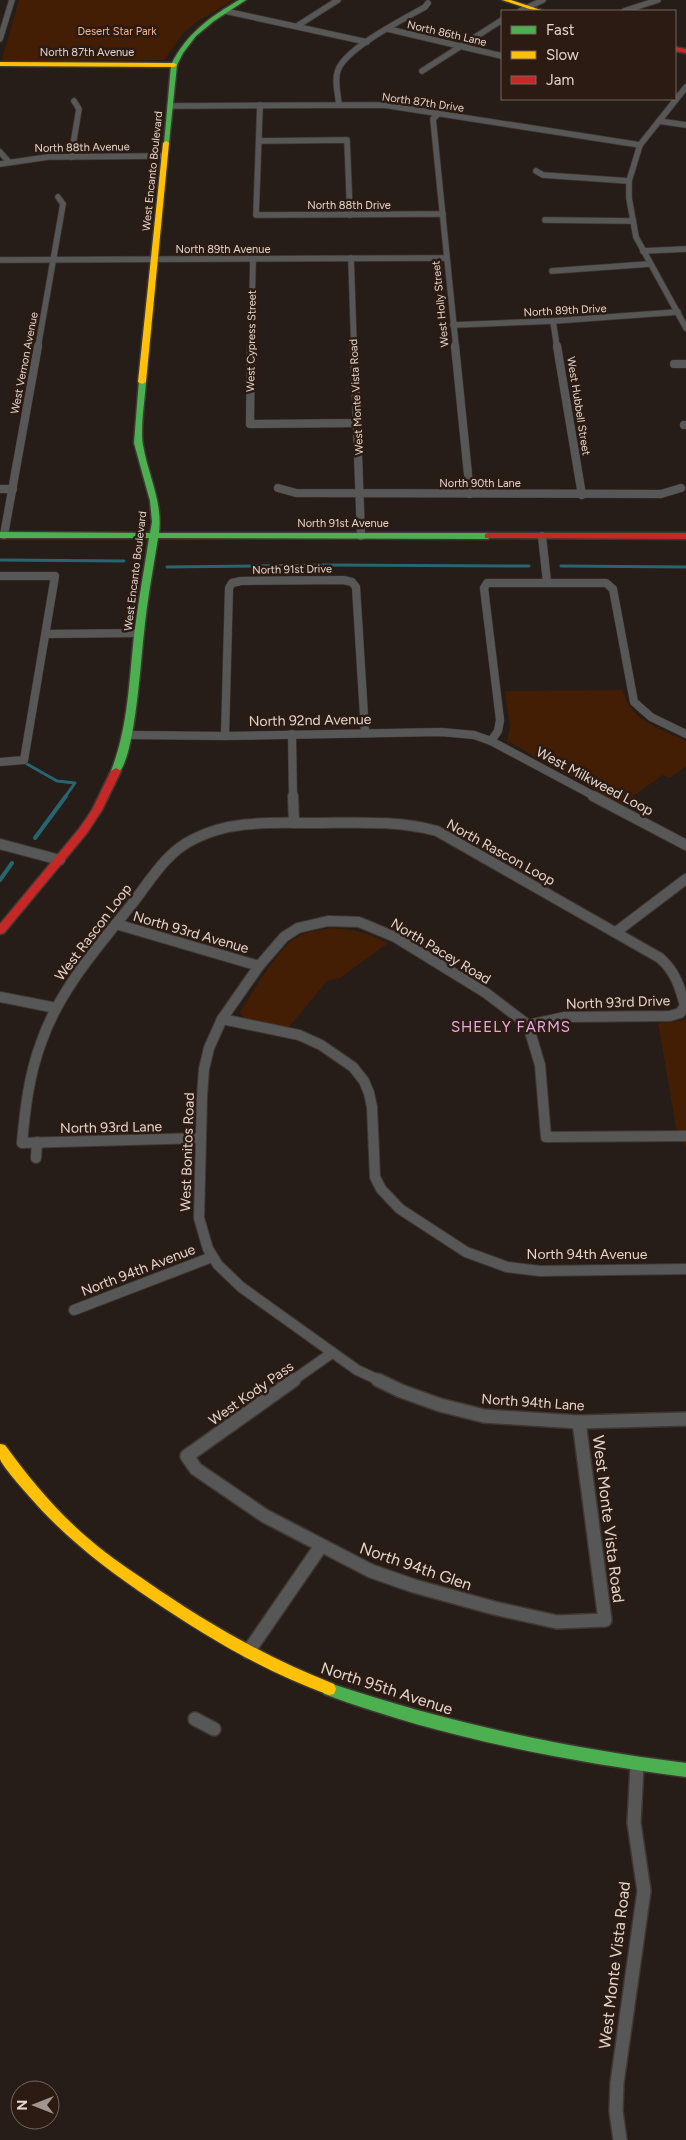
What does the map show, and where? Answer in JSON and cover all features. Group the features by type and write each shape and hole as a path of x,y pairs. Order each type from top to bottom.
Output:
{"street":[{"path":"0,39 12,0"},
{"name":"West Encanto Boulevard","path":"0,932 83,831 106,794 128,735 139,633 154,535 154,501 140,455 138,436 174,65 182,46 190,35 243,0"},
{"path":"297,26 338,0"},
{"path":"505,0 524,9 543,0"},
{"path":"627,10 658,0"},
{"path":"339,105 338,70 342,60 355,49 425,7 428,3"},
{"path":"225,11 368,42"},
{"path":"422,71 501,21"},
{"name":"North 86th Lane","path":"388,30 501,56"},
{"name":"North 87th Avenue","path":"0,64 174,65"},
{"path":"674,100 640,145 629,181 629,198 636,237 649,264 686,328"},
{"path":"71,157 79,109 74,101"},
{"path":"260,105 259,141 347,140 350,215"},
{"name":"North 87th Drive","path":"171,106 384,105 640,145"},
{"name":"West Holly Street","path":"439,114 434,119 470,494"},
{"path":"659,121 686,125"},
{"name":"North 88th Drive","path":"259,141 256,215 443,214"},
{"path":"0,152 9,162"},
{"name":"North 88th Avenue","path":"0,164 32,158 165,156"},
{"path":"536,171 543,175 629,181"},
{"name":"West Vernon Avenue","path":"2,535 13,489 54,259 63,204 58,197"},
{"path":"545,220 633,220"},
{"path":"643,251 686,249"},
{"name":"West Monte Vista Road","path":"351,258 353,342 358,423 360,536"},
{"name":"North 89th Avenue","path":"0,260 446,258"},
{"name":"West Cypress Street","path":"253,259 250,424 358,423"},
{"path":"552,271 649,264"},
{"name":"North 89th Drive","path":"453,325 553,321 678,312"},
{"name":"West Hubbell Street","path":"553,321 582,494"},
{"path":"674,364 686,364"},
{"name":"North 90th Lane","path":"278,488 296,493 661,494 681,488"},
{"path":"0,489 13,489"},
{"name":"North 91st Avenue","path":"2,535 686,536"},
{"path":"542,536 547,582"},
{"path":"0,576 55,576 24,760 0,762"},
{"name":"North 91st Drive","path":"225,736 229,588 232,583 249,581 343,580 352,582 356,587 365,732"},
{"path":"491,741 498,731 500,720 484,588 486,583 606,583 613,589 634,702 647,715 686,734"},
{"path":"46,634 139,633"},
{"name":"North 92nd Avenue","path":"128,735 225,736 365,732 456,732 474,735 491,741"},
{"path":"292,734 294,823"},
{"name":"West Milkweed Loop","path":"491,741 686,845"},
{"name":"North Rascon Loop","path":"191,840 224,828 242,824 393,822 422,826 453,839 616,932 671,967 680,984 685,1006 680,1013"},
{"name":"West Rascon Loop","path":"22,1143 25,1105 34,1064 56,1008 81,968 165,863 191,840"},
{"path":"0,844 60,860"},
{"path":"616,932 686,879"},
{"name":"North Pacey Road","path":"259,966 284,937 298,928 328,921 359,922 395,937 486,993 528,1025"},
{"name":"North 93rd Avenue","path":"116,924 259,966"},
{"name":"West Bonitos Road","path":"259,966 222,1019 209,1048 204,1069 199,1218 203,1237 212,1258 224,1273 332,1353"},
{"path":"0,997 56,1008"},
{"name":"North 93rd Drive","path":"528,1025 565,1017 670,1016 680,1013"},
{"name":"North 94th Avenue","path":"222,1019 299,1036 322,1045 353,1068 364,1080 369,1093 372,1107 375,1178 381,1189 400,1209 466,1252 507,1267 540,1272 686,1269"},
{"path":"528,1025 540,1065 546,1137 686,1136"},
{"name":"North 93rd Lane","path":"22,1143 201,1138"},
{"path":"36,1158 37,1142"},
{"name":"North 94th Avenue","path":"74,1310 212,1258"},
{"name":"North 94th Lane","path":"332,1353 356,1370 401,1391 440,1405 484,1416 579,1422 686,1419"},
{"name":"West Kody Pass","path":"187,1456 332,1353"},
{"name":"West Monte Vista Road","path":"579,1422 605,1620"},
{"name":"North 95th Avenue","path":"0,1449 26,1485 77,1536 107,1562 191,1620 248,1652 323,1686 416,1716 547,1748 637,1765 686,1770"},
{"name":"North 94th Glen","path":"187,1456 196,1469 265,1516 371,1571 494,1608 557,1622 605,1620"},
{"path":"248,1652 321,1546"},
{"path":"195,1718 214,1729"},
{"name":"West Monte Vista Road","path":"620,2140 616,2111 617,2083 644,1891 634,1823 637,1765"}],"green space":[{"name":"Desert Star Park","path":"19,0 233,0 198,21 183,33 164,60 6,61 2,59"},
{"path":"623,690 631,709 639,716 656,728 686,741 686,766 670,778 663,775 622,804 597,794 597,791 507,741 510,727 505,691"},
{"path":"331,928 361,932 388,943 340,978 327,981 288,1028 246,1019 242,1016 240,1011 266,971 289,943 305,933"},
{"path":"686,1020 686,1148 676,1128 658,1023"}],"waterway":[{"path":"0,560 124,561"},
{"path":"167,567 328,565 529,566"},
{"path":"561,566 686,567"},
{"path":"27,764 57,781 75,783 65,797"},
{"path":"35,838 66,796"},
{"path":"0,880 12,863"}],"traffic: fast":[{"path":"166,143 174,65 180,53 186,43 202,27 243,0"},
{"path":"116,771 125,747 130,721 139,633 156,522 154,501 138,443 142,382"},
{"path":"0,535 488,536"},
{"path":"329,1689 416,1717 505,1740 595,1757 686,1770"}],"traffic: slow":[{"path":"505,0 538,10"},
{"path":"0,64 174,65"},
{"path":"142,382 166,143"},
{"path":"0,1449 27,1484 57,1517 78,1538 112,1565 169,1604 235,1645 281,1669 329,1689"}],"traffic: jam":[{"path":"676,49 686,51"},
{"path":"488,536 686,536"},
{"path":"0,931 83,831 97,810 116,771"}],"district":[{"name":"SHEELY FARMS","path":"511,1027"}]}
